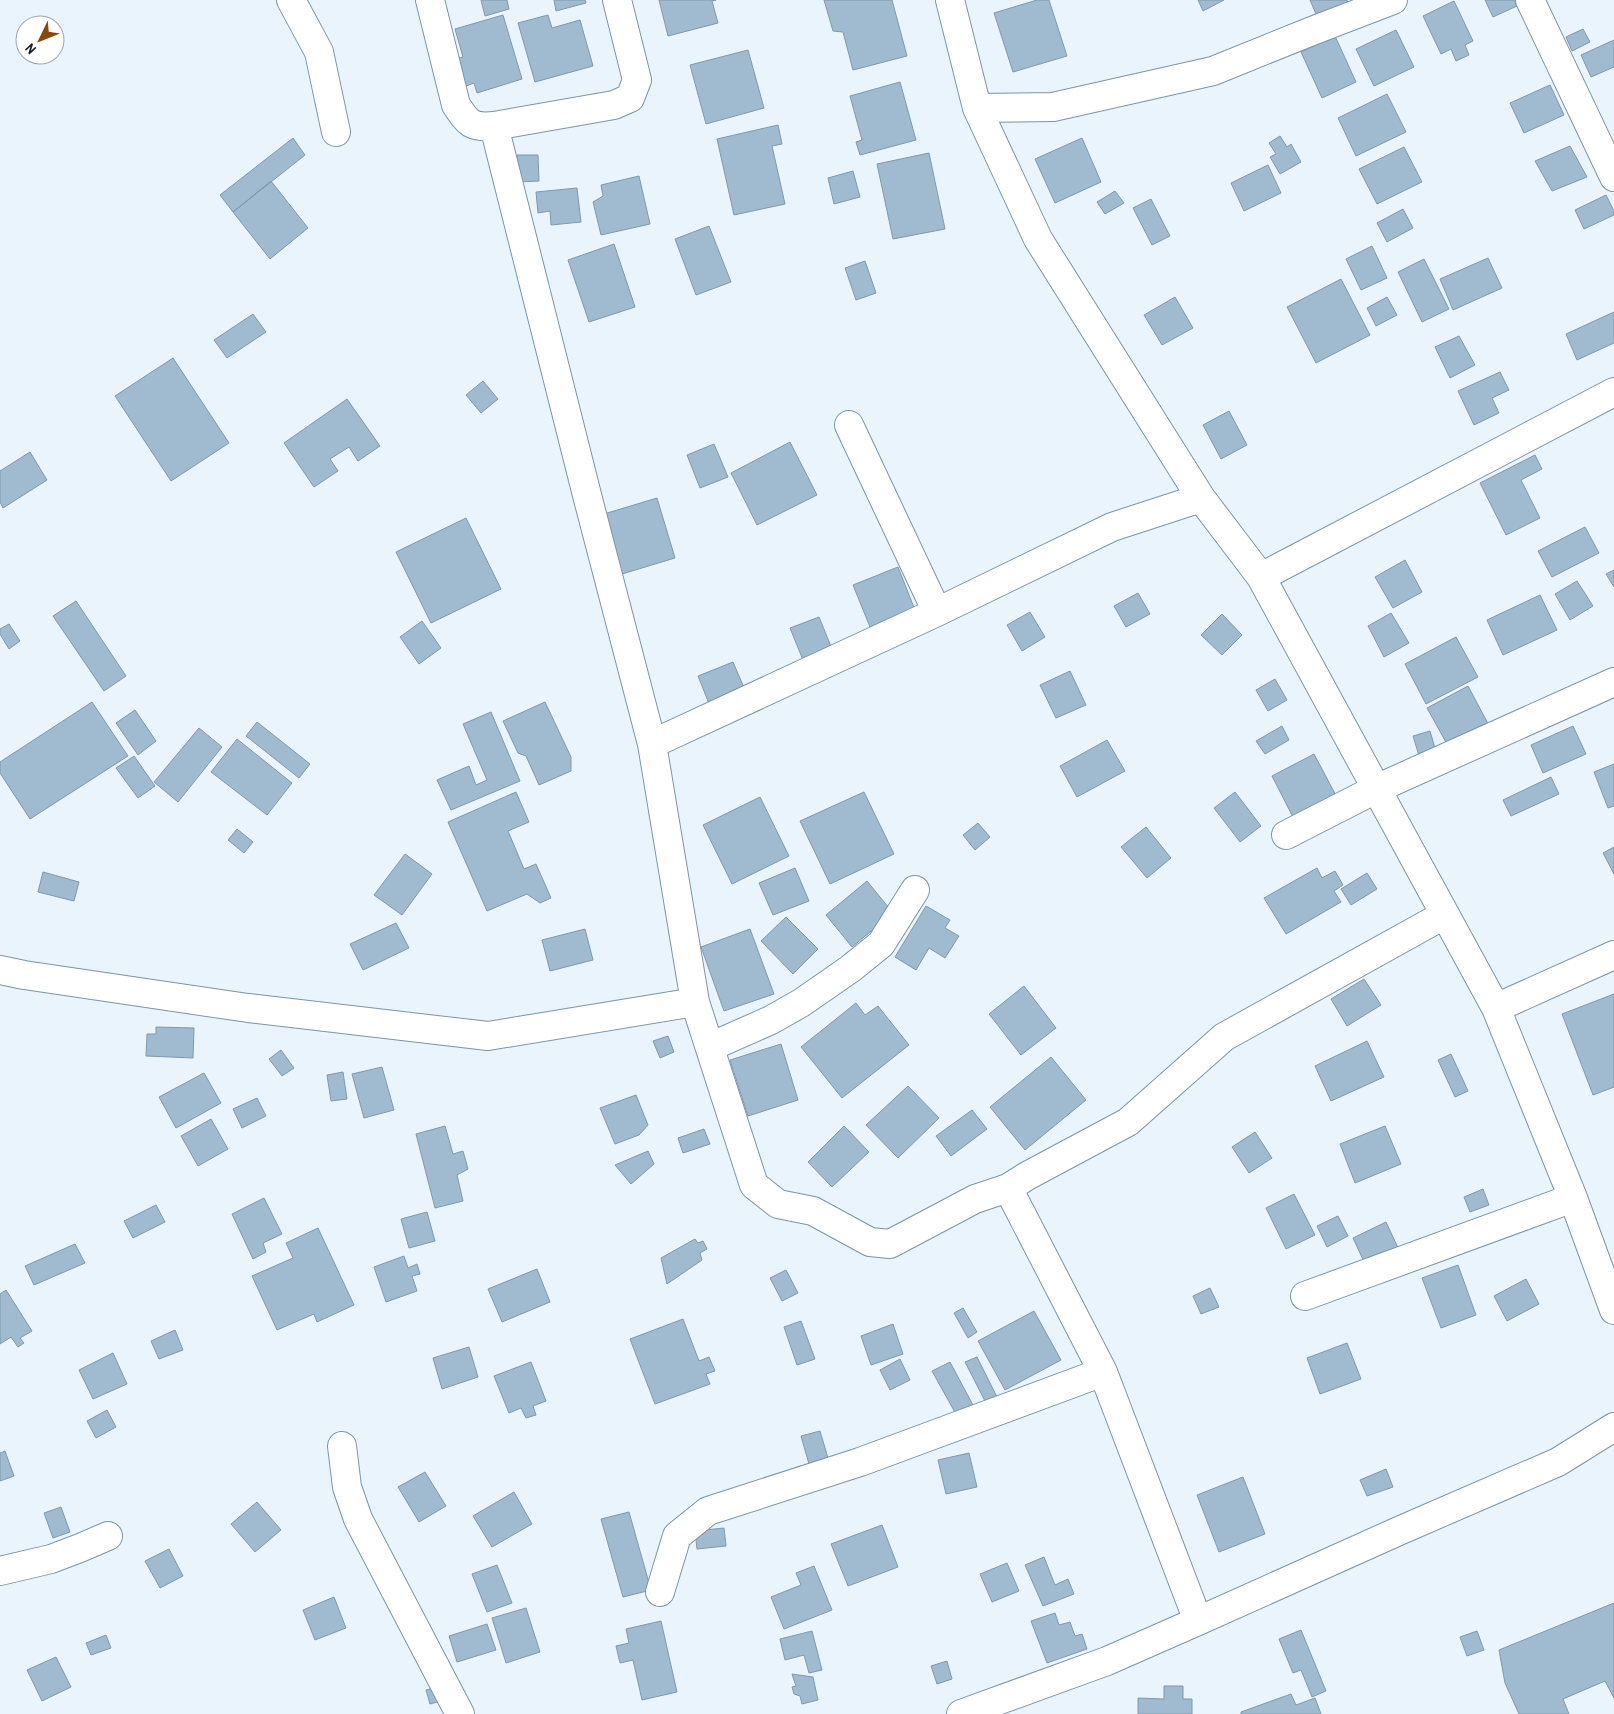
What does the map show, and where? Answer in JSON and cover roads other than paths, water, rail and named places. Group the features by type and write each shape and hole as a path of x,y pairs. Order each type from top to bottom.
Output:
{"street":[{"path":"291,0 319,52 336,132"},
{"path":"430,0 456,105 466,119 478,127 494,126 614,105 630,98 636,80 617,0"},
{"path":"950,0 977,108 1038,239 1201,498 1261,577 1496,1008 1573,1198 1614,1310"},
{"path":"977,108 1053,107 1213,72 1393,0"},
{"path":"1530,0 1614,177"},
{"path":"494,126 590,509 652,744 695,1002 754,1185 778,1204 813,1211 870,1242 890,1244 975,1199 1008,1188 1128,1122 1224,1037 1444,915"},
{"path":"1261,577 1614,392"},
{"path":"849,425 937,612"},
{"path":"652,744 937,612 1112,527 1201,498"},
{"path":"1286,835 1376,789 1614,682"},
{"path":"710,1047 771,1020 801,1003 850,968 881,944 915,890"},
{"path":"1496,1008 1614,955"},
{"path":"0,970 248,1008 488,1036 695,1002"},
{"path":"1008,1188 1103,1372 1198,1621"},
{"path":"1305,1296 1573,1198"},
{"path":"660,1592 677,1536 708,1511 860,1462 1103,1372"},
{"path":"961,1714 1107,1661 1558,1462 1614,1427"},
{"path":"342,1446 347,1487 358,1519 460,1714"},
{"path":"0,1571 51,1559 108,1536"}]}
